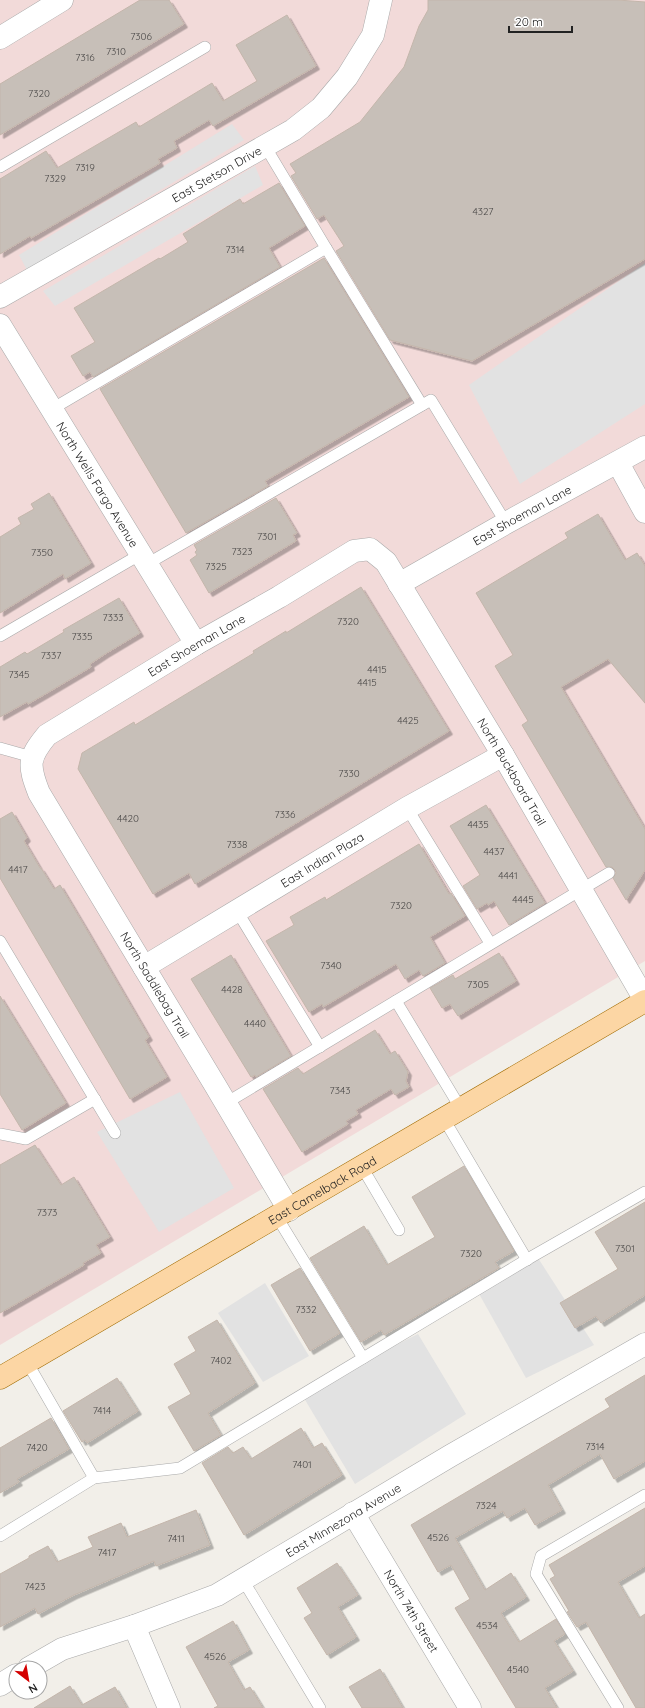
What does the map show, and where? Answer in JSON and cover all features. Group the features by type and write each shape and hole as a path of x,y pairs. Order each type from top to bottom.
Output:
{"main road":[{"name":"East Camelback Road","path":"0,1378 161,1282 283,1214 645,1001"}],"street":[{"path":"0,38 62,0"},
{"name":"East Stetson Drive","path":"0,297 293,130 321,108 347,77 373,35 381,0"},
{"name":"North Wells Fargo Avenue","path":"0,325 196,644"},
{"name":"East Shoeman Lane","path":"399,584 645,447"},
{"path":"618,463 645,512"},
{"name":"East Shoeman Lane","path":"32,757 47,735 196,644 280,597 354,551 370,549"},
{"name":"North Buckboard Trail","path":"370,549 386,562 503,755 645,1001"},
{"name":"East Indian Plaza","path":"144,967 407,808 503,755"},
{"name":"North Saddlebag Trail","path":"32,757 32,774 39,793 226,1103 283,1214"},
{"name":"East Minnezona Avenue","path":"43,1660 62,1649 134,1626 217,1595 353,1513 645,1344"},
{"name":"North 74th Street","path":"353,1513 470,1708"},
{"path":"134,1626 169,1708"}],"lane":[{"path":"0,167 205,47"},
{"path":"265,146 422,405"},
{"path":"52,410 326,248"},
{"path":"0,636 144,559 431,400 506,524"},
{"path":"0,748 32,757"},
{"path":"407,808 490,943"},
{"path":"226,1103 490,943 609,873"},
{"path":"237,911 320,1047"},
{"path":"0,941 115,1133"},
{"path":"396,1001 527,1260"},
{"path":"0,1134 26,1139 94,1099"},
{"path":"362,1167 399,1230"},
{"path":"0,1536 94,1478 180,1468 527,1260 645,1192"},
{"path":"283,1214 363,1358"},
{"path":"27,1362 94,1478"},
{"path":"618,1708 536,1574 541,1556 645,1495"},
{"path":"243,1580 320,1708"}],"shaded area":[{"path":"0,0 645,0 645,961 0,1345"},
{"path":"232,124 244,140 27,270 19,255"},
{"path":"255,166 263,185 55,306 43,291"},
{"path":"645,263 645,404 520,484 469,385"},
{"path":"180,1092 234,1188 159,1232 97,1132"},
{"path":"538,1258 594,1345 526,1378 478,1292"},
{"path":"265,1283 309,1356 263,1382 218,1313"},
{"path":"418,1334 466,1414 355,1484 304,1398 294,1396"}],"building":[{"path":"140,0 169,0 184,24 0,135 0,84"},
{"path":"428,0 618,0 645,2 645,259 472,361 390,340 336,251 344,246 324,215 317,219 291,176 296,173 290,164 360,122 404,67 419,26 428,10"},
{"path":"287,15 316,66 213,126 209,120 174,141 177,148 158,159 160,163 31,238 30,236 0,254 0,179 46,151 57,168 136,122 139,127 212,83 223,101 257,81 236,45"},
{"path":"279,183 305,226 269,248 280,267 93,377 90,372 83,376 71,356 95,342 74,308 188,242 183,234 240,199 243,204"},
{"path":"324,258 409,397 265,481 268,486 186,533 100,389"},
{"path":"49,493 91,563 65,579 63,574 0,613 0,537 21,524 18,518 34,509 31,504"},
{"path":"276,498 297,533 293,535 296,541 209,593 190,560 197,555 195,552 197,550 194,545"},
{"path":"598,514 625,560 637,553 645,566 645,703 608,659 561,687 645,829 645,870 626,900 613,878 616,873 615,870 612,867 606,867 522,725 528,721 495,666 513,655 476,593 568,538 565,533"},
{"path":"361,587 449,731 195,884 189,873 153,894 78,769 82,753 134,722 135,725 254,653 253,651 286,631 286,633"},
{"path":"119,598 140,633 90,664 91,667 28,704 27,702 0,717 0,667 25,652 27,654 64,632 63,630"},
{"path":"486,805 545,903 509,925 494,901 477,909 463,886 480,875 450,826"},
{"path":"12,812 27,838 24,841 40,868 54,889 60,885 85,927 149,1037 145,1040 167,1077 130,1099 0,878 0,819"},
{"path":"419,844 449,894 451,893 465,916 430,937 445,963 423,976 419,970 405,979 396,964 323,1007 322,1004 309,1012 266,941 294,925 290,917 325,897 326,900"},
{"path":"499,953 516,981 458,1016 450,1004 442,1008 430,988 453,975 455,979"},
{"path":"231,955 291,1056 256,1077 255,1075 251,1077 191,979"},
{"path":"0,996 66,1103 22,1130 0,1094"},
{"path":"375,1030 390,1054 395,1051 408,1072 406,1081 409,1087 395,1095 391,1089 356,1110 358,1114 346,1121 348,1124 302,1152 263,1089 298,1068 303,1074"},
{"path":"35,1145 61,1185 74,1177 110,1237 96,1245 101,1253 83,1263 84,1265 0,1313 0,1165"},
{"path":"464,1166 514,1251 495,1262 499,1268 384,1335 381,1330 361,1342 310,1258 364,1226 387,1265 435,1237 412,1197"},
{"path":"645,1202 645,1295 601,1323 596,1316 575,1328 560,1303 618,1269 595,1232"},
{"path":"300,1268 340,1333 310,1351 271,1285"},
{"path":"217,1320 255,1383 208,1413 221,1435 194,1451 168,1407 191,1394 174,1364 196,1351 188,1337"},
{"path":"645,1375 645,1461 614,1479 600,1454 548,1485 562,1510 535,1525 525,1508 507,1518 503,1511 455,1538 485,1590 511,1573 526,1597 501,1613 519,1642 556,1619 565,1634 554,1641 573,1671 545,1688 557,1708 516,1708 455,1608 470,1599 451,1565 438,1572 411,1525 610,1407 605,1399"},
{"path":"117,1378 138,1411 87,1443 85,1440 82,1442 63,1411"},
{"path":"51,1418 69,1449 17,1479 19,1482 0,1493 0,1448"},
{"path":"301,1428 313,1448 322,1443 342,1475 244,1535 202,1463 228,1447 233,1453 243,1447 251,1459"},
{"path":"645,1508 645,1566 618,1582 639,1618 645,1614 645,1708 636,1708 586,1622 577,1627 567,1612 569,1611 550,1579 555,1576 549,1565"},
{"path":"196,1510 210,1545 156,1566 154,1561 74,1595 38,1614 35,1608 0,1627 0,1574 29,1558 29,1556 48,1546 57,1562 93,1547 88,1537 121,1523 127,1537"},
{"path":"337,1563 358,1595 338,1607 356,1637 327,1655 304,1618 312,1613 297,1588"},
{"path":"233,1621 249,1650 228,1662 244,1690 250,1687 263,1708 214,1708 218,1706 186,1647"},
{"path":"380,1669 403,1708 362,1708 349,1687"},
{"path":"70,1686 82,1705 115,1687 127,1708 34,1708"}]}
